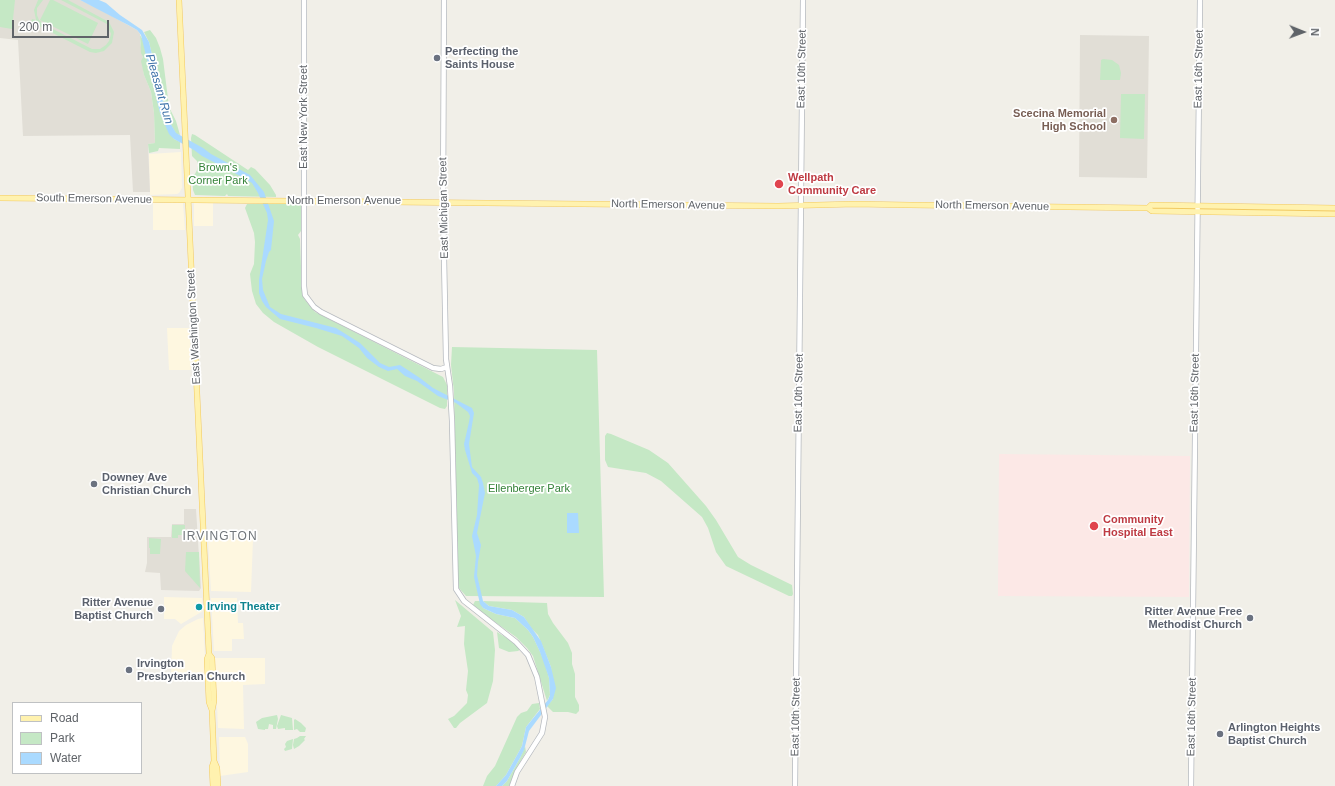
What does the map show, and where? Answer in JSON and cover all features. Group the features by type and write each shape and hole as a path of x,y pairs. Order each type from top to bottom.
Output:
{"main road":[{"name":"East Washington Street","path":"179,0 209,654 207,659 209,702 212,711 214,761 212,767 213,786"},
{"name":"East New York Street","path":"304,0 304,290 307,298 314,307 321,312 433,368 441,370 447,367"},
{"name":"East Michigan Street","path":"444,0 443,202 447,367 451,407 456,592 461,598 516,642 524,650 532,664 545,717 542,733 517,772 512,786"},
{"name":"East 10th Street","path":"795,786 803,0"},
{"name":"East 16th Street","path":"1191,786 1200,0"},
{"name":"South Emerson Avenue","path":"0,198 188,200"},
{"name":"North Emerson Avenue","path":"188,200 800,205 862,204 1148,208 1152,211 1197,209 1335,208"},
{"name":"North Emerson Avenue","path":"1197,209 1335,214"},
{"name":"East Washington Street","path":"214,761 217,768 218,786"}],"shaded area":[{"path":"0,0 80,0 137,30 140,34 144,75 151,92 154,113 155,143 148,144 150,192 133,192 130,135 23,136 18,40 0,38"},
{"name":"Scecina Memorial High School","path":"1080,35 1149,36 1147,178 1079,177"},
{"path":"181,152 182,188 179,193 150,195 149,154"},
{"path":"153,203 183,203 185,230 153,230"},
{"path":"194,203 213,203 213,226 194,226"},
{"path":"167,328 190,328 191,370 169,370"},
{"name":"Community Hospital East","path":"999,454 1190,456 1189,597 998,596"},
{"path":"184,509 196,509 201,588 199,591 161,590 160,573 145,572 147,563 147,537 171,537 172,524 184,524"},
{"path":"208,539 253,539 251,592 211,591"},
{"path":"164,597 202,598 203,611 181,624 175,619 164,619"},
{"path":"211,598 237,598 238,623 243,623 244,639 232,639 232,651 214,651"},
{"path":"203,618 206,678 171,678 172,646 179,631 186,625"},
{"path":"215,658 265,658 265,684 243,685 244,729 218,728"},
{"path":"219,737 245,737 248,744 248,772 220,776"}],"green space":[{"path":"0,0 15,0 12,29 0,27"},
{"path":"38,0 43,0 37,8 37,15 39,20 45,25 92,49 100,49 106,45 111,34 107,24 61,0 68,0 109,22 114,32 112,43 104,51 96,53 90,52 31,22 32,19 36,20 34,10"},
{"path":"50,0 53,0 98,23 88,44 40,20"},
{"path":"150,30 156,38 160,48 163,59 169,107 176,121 180,135 176,134 169,121 163,102 149,42 144,32"},
{"path":"140,35 144,42 160,113 174,139 180,142 180,149 159,148 158,151 149,153 148,144 155,143 154,113 151,92 144,75 141,61 143,57 141,53"},
{"path":"1101,60 1112,60 1119,65 1121,73 1120,80 1100,80"},
{"path":"1121,94 1145,94 1144,139 1120,138"},
{"name":"Brown's Corner Park","path":"192,134 248,170 251,167 255,169 270,185 276,197 228,196 227,194 225,196 195,195 193,190 192,175 195,174 198,165 197,161 192,156"},
{"path":"247,204 301,205 301,231 298,235 300,239 302,293 305,300 315,312 443,377 447,385 447,406 445,409 440,408 318,347 274,322 263,313 256,304 252,291 250,274 254,264 255,242 254,233 245,208"},
{"name":"Ellenberger Park","path":"452,347 597,350 604,597 466,596 458,587 454,392 451,365"},
{"path":"607,433 649,450 668,463 706,506 738,557 792,585 792,596 789,596 726,566 716,552 708,528 702,517 661,481 646,473 608,467 605,460 605,436"},
{"path":"172,525 185,525 185,535 178,535 178,538 172,538"},
{"path":"149,538 161,539 160,554 150,554"},
{"path":"186,552 199,552 200,588 185,571"},
{"path":"455,600 493,632 495,650 493,681 487,703 460,723 456,728 454,728 448,719 454,716 467,703 468,695 466,690 468,671 464,644 465,626 457,627 461,616"},
{"path":"475,601 480,601 483,608 496,614 515,618 528,630 544,660 549,678 550,695 547,701 533,656 516,637 473,605"},
{"path":"483,601 547,603 548,614 568,643 572,653 572,664 575,674 575,697 579,705 579,711 576,714 568,712 553,712 547,706 553,699 551,667 538,635 531,628 524,617 512,610 489,606"},
{"path":"497,632 521,649 518,651 509,652 499,648"},
{"path":"539,703 540,709 526,727 522,746 506,775 496,786 483,786 487,776 495,766 517,717 521,713 527,711 532,704"},
{"path":"277,715 278,719 276,729 273,729 273,725 269,724 268,729 258,729 256,722 262,718"},
{"path":"281,715 292,718 293,730 285,730 285,728 278,729 277,726"},
{"path":"295,719 306,728 305,732 300,732 297,729 294,730"},
{"path":"300,736 306,736 304,739 305,740 294,749 294,739"},
{"path":"293,739 292,749 285,751 285,744 287,741"},
{"path":"525,746 526,752 517,767 509,786 502,786 507,781"}],"water":[{"name":"Pleasant Run","path":"80,0 99,0 106,3 120,15 142,30 149,42 166,114 176,133 250,175 264,192 274,221 271,250 266,261 262,279 263,290 270,307 281,314 336,328 360,343 380,363 389,367 400,365 433,388 472,408 474,413 469,444 472,467 481,477 485,493 477,533 481,545 477,575 483,601 489,606 512,610 524,617 541,641 551,667 556,688 553,699 529,731 524,750 507,781 502,786 496,786 506,775 522,746 526,727 548,700 550,695 549,678 540,652 528,630 515,618 496,614 483,608 480,604 474,577 476,556 472,536 477,515 479,485 477,478 472,473 464,444 470,416 468,412 456,403 438,396 417,381 405,376 397,369 388,371 379,367 367,358 359,348 342,336 280,319 266,307 259,293 259,280 268,220 267,213 252,183 202,156 174,139 169,134 160,113 141,35 137,30"},
{"path":"567,513 578,513 579,533 567,533"}],"place":[{"name":"Perfecting the Saints House","path":"437,58"},
{"name":"Scecina Memorial High School","path":"1114,120"},
{"name":"Wellpath Community Care","path":"779,184"},
{"name":"Downey Ave Christian Church","path":"94,484"},
{"name":"Community Hospital East","path":"1094,526"},
{"name":"Irving Theater","path":"199,607"},
{"name":"Ritter Avenue Baptist Church","path":"161,609"},
{"name":"Ritter Avenue Free Methodist Church","path":"1250,618"},
{"name":"Irvington Presbyterian Church","path":"129,670"},
{"name":"Arlington Heights Baptist Church","path":"1220,734"}],"district":[{"name":"IRVINGTON","path":"220,537"}]}
